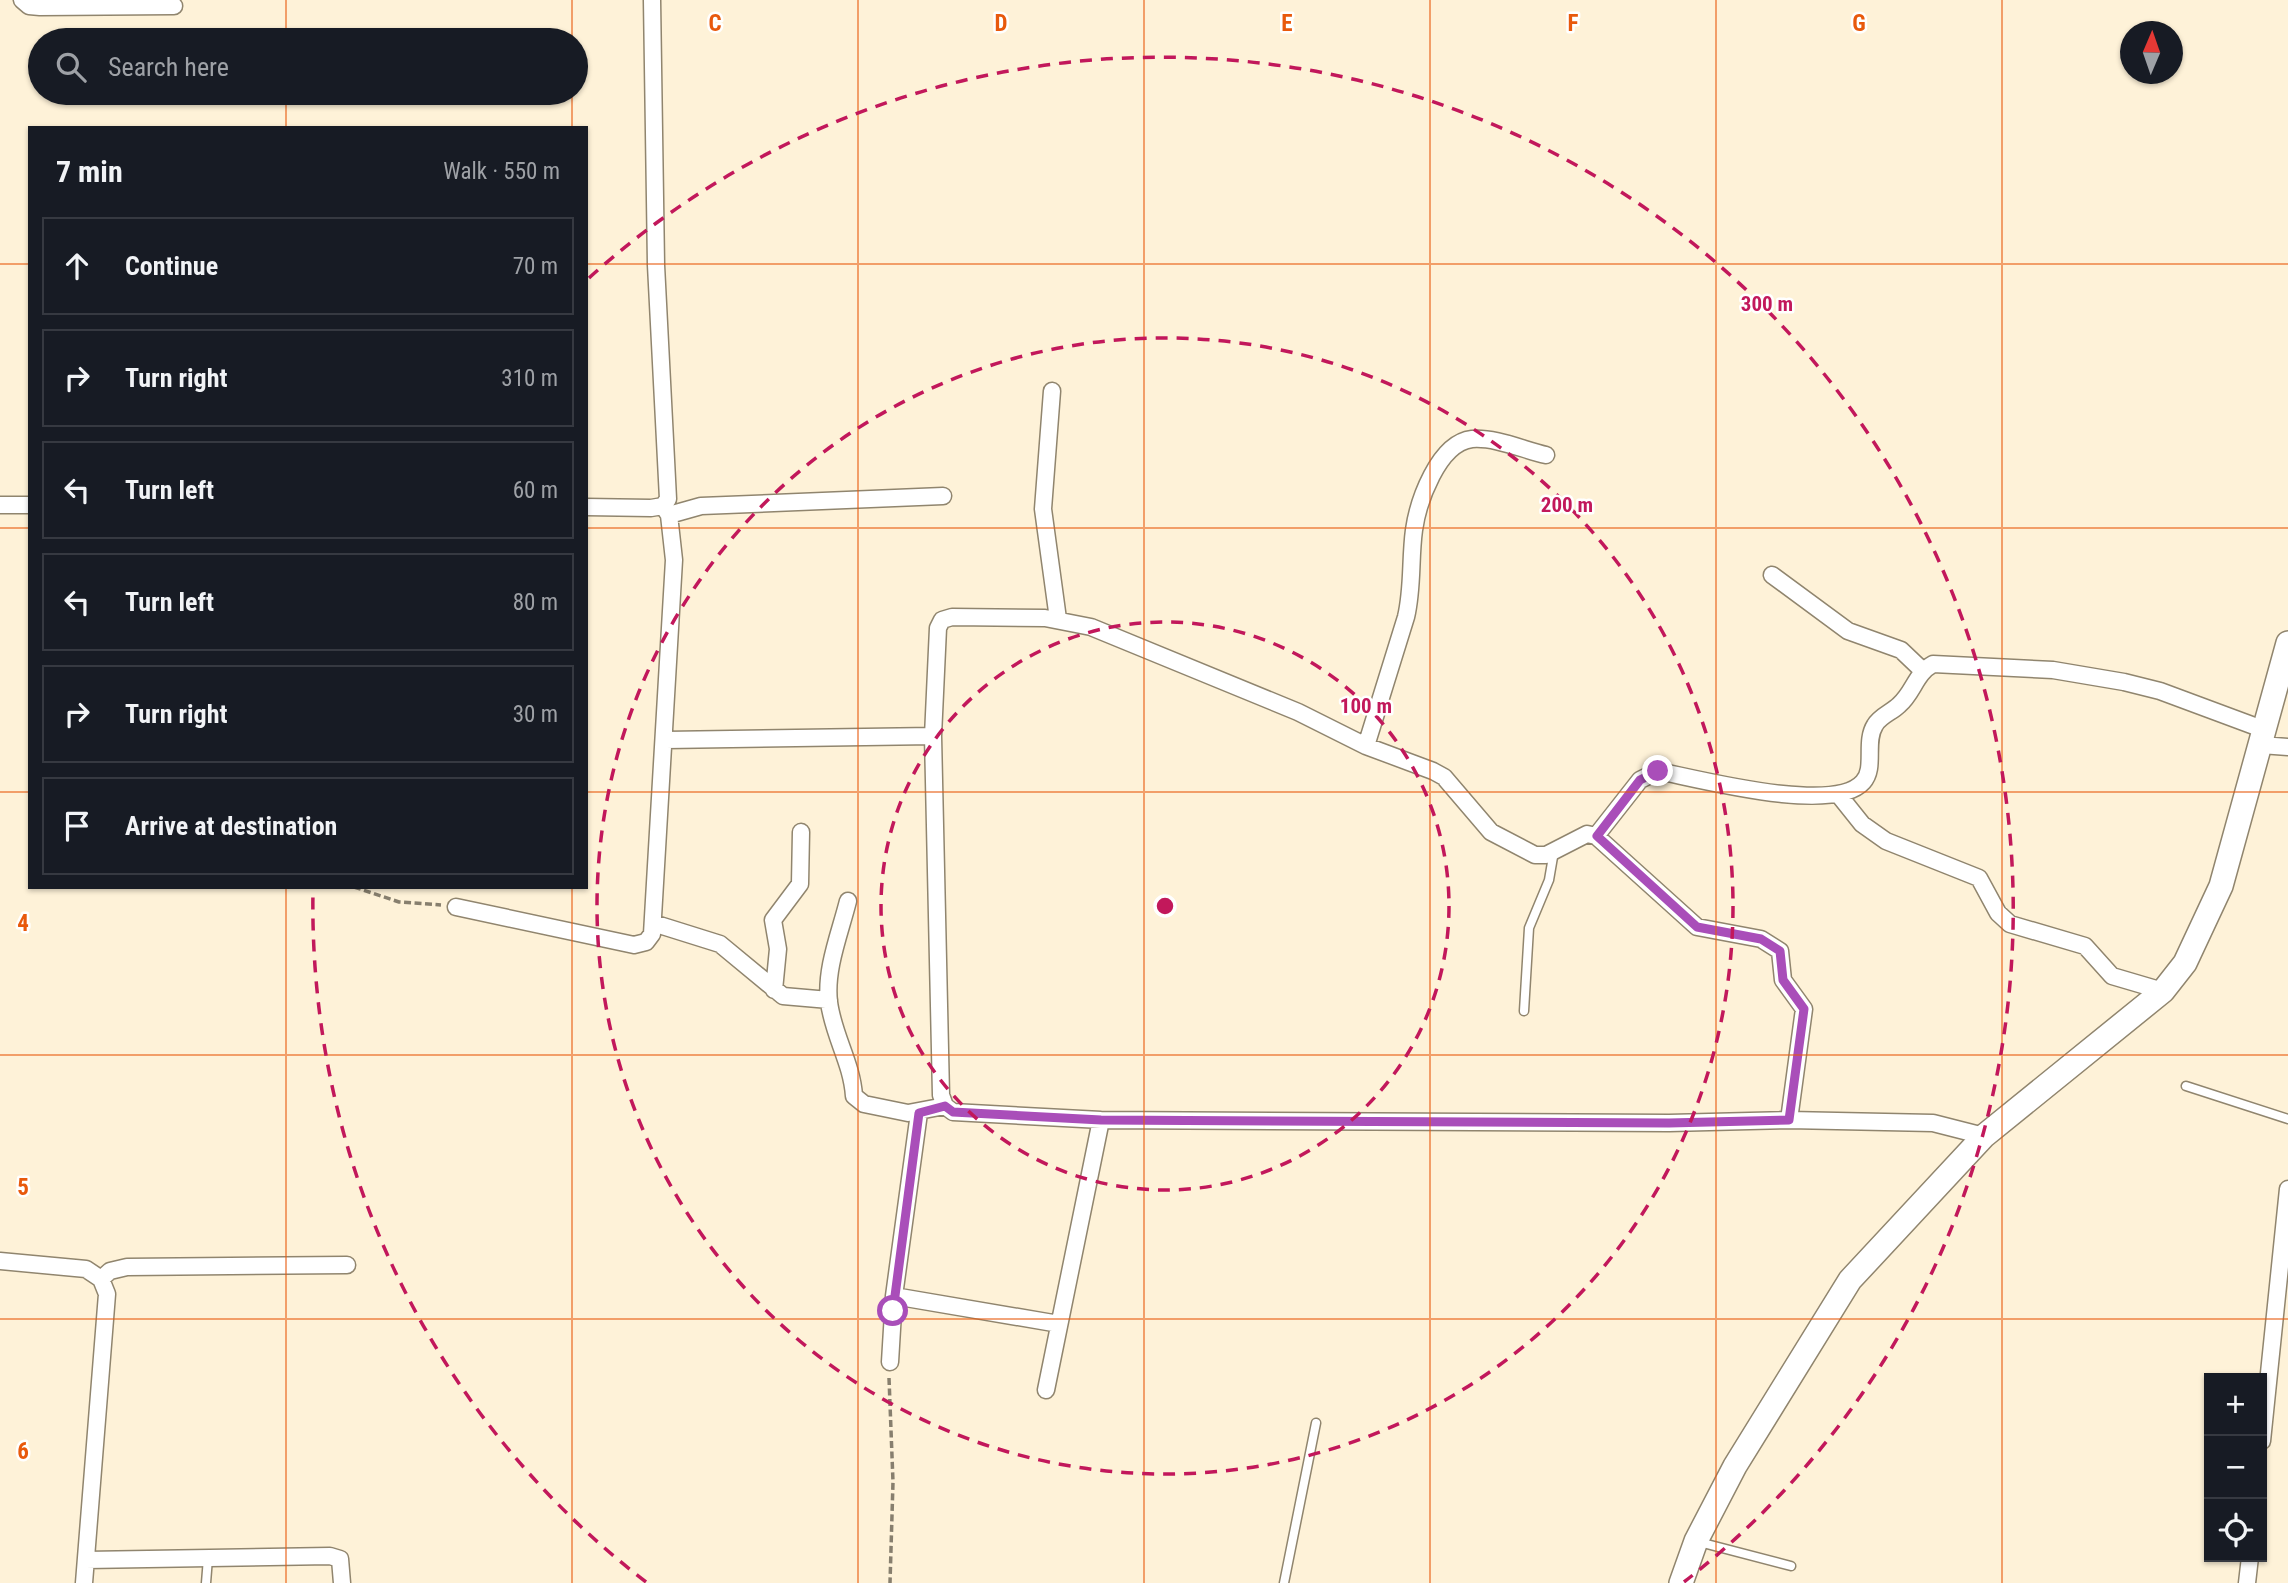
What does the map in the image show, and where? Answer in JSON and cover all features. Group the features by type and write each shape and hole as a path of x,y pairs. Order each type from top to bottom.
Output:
{"street":[{"path":"22,0 29,6 40,7 174,6"},
{"path":"456,907 634,945 646,942 652,934 666,740 674,560 666,510 668,485 656,265 652,0"},
{"path":"1052,391 1043,509 1058,619"},
{"path":"1366,746 1406,617 1413,531 1433,471 1458,444 1469,439 1484,439 1546,455"},
{"path":"588,507 666,510 701,506 943,496"},
{"path":"0,505 28,505"},
{"path":"1772,575 1849,631 1901,650 1922,670"},
{"path":"1789,1120 1804,1009 1783,980 1780,951 1761,939 1697,927 1597,836 1587,834 1546,855 1535,855 1491,832 1444,777 1366,746 1298,712 1091,627 1058,619 953,617 942,620 938,628 933,736 941,1094 945,1106 953,1112 1101,1120 1656,1123 1789,1120 1933,1124 1984,1136"},
{"path":"1681,1583 1696,1541 1735,1466 1850,1280 1984,1136 2163,990 2185,963 2218,893 2288,643"},
{"path":"1597,836 1640,780 1658,771 1807,797 1838,794 1862,784 1867,775 1870,737 1875,725 1901,704 1922,670 1933,664 2053,670 2124,682 2160,691 2288,747"},
{"path":"666,740 933,736"},
{"path":"1838,794 1862,824 1880,838 1979,878 1998,913 2010,925 2085,946 2112,975 2163,990"},
{"path":"774,990 778,949 773,920 800,884 801,832"},
{"path":"848,901 830,971 829,1000 857,1102 919,1113 945,1106"},
{"path":"653,923 720,944 774,990 793,998 829,1000"},
{"path":"890,1362 894,1296 919,1113"},
{"path":"1046,1390 1101,1120"},
{"path":"2263,1436 2288,1189"},
{"path":"0,1261 86,1269 101,1279 107,1293 84,1583"},
{"path":"101,1279 110,1271 127,1266 347,1265"},
{"path":"894,1296 1059,1324"},
{"path":"86,1560 330,1556 340,1559 342,1583"},
{"path":"2247,1583 2249,1562"}],"lane":[{"path":"1524,1011 1529,928 1549,880 1554,851"},
{"path":"2186,1086 2288,1119"},
{"path":"1284,1583 1316,1423"},
{"path":"1696,1541 1791,1566"},
{"path":"206,1583 208,1557"}],"path":[{"path":"360,889 399,902 456,907"},
{"path":"890,1362 890,1583"}],"route":[{"path":"893,1311 919,1113 945,1106 953,1112 1101,1120 1669,1123 1789,1120 1804,1009 1783,980 1780,951 1773,944 1761,939 1697,927 1597,836 1640,780 1648,773 1658,771"}]}
